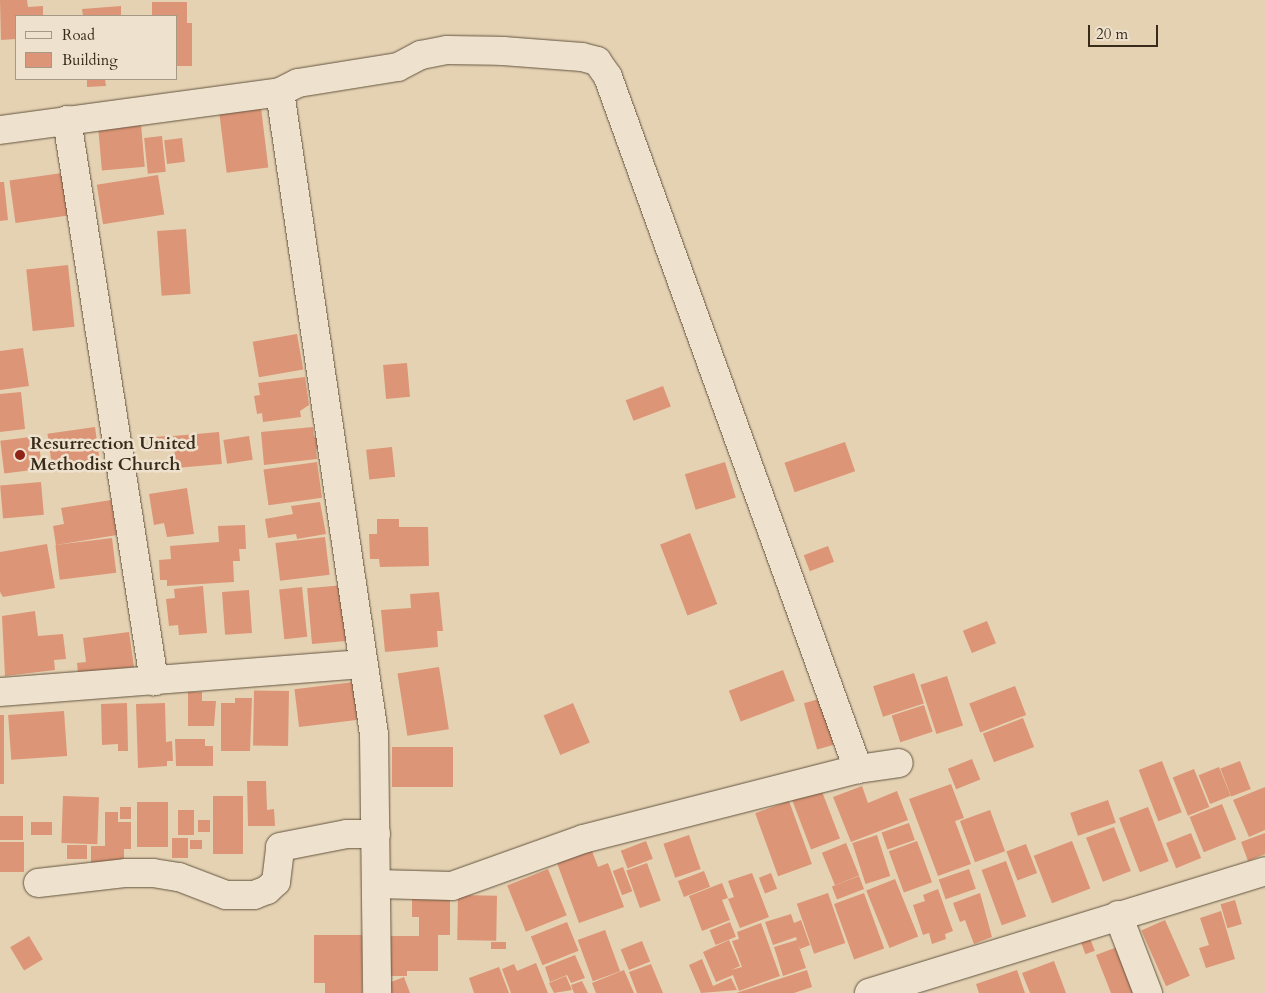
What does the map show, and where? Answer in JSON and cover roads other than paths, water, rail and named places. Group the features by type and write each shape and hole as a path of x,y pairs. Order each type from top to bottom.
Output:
{"street":[{"path":"0,130 280,92 298,83 398,67 421,55 447,50 512,51 582,57 597,61 608,77 858,769"},
{"path":"280,92 362,664 374,734 377,993"},
{"path":"67,120 154,682"},
{"path":"0,692 154,682 362,664"},
{"path":"377,884 452,886 583,838 858,769 899,763"},
{"path":"38,882 126,872 153,873 179,877 226,895 254,894 267,890 276,882 280,847 347,834 376,834"},
{"path":"868,993 935,983 1118,915 1265,871"},
{"path":"1118,915 1148,992"}],"place":[{"name":"Resurrection United Methodist Church","path":"20,455"}]}
